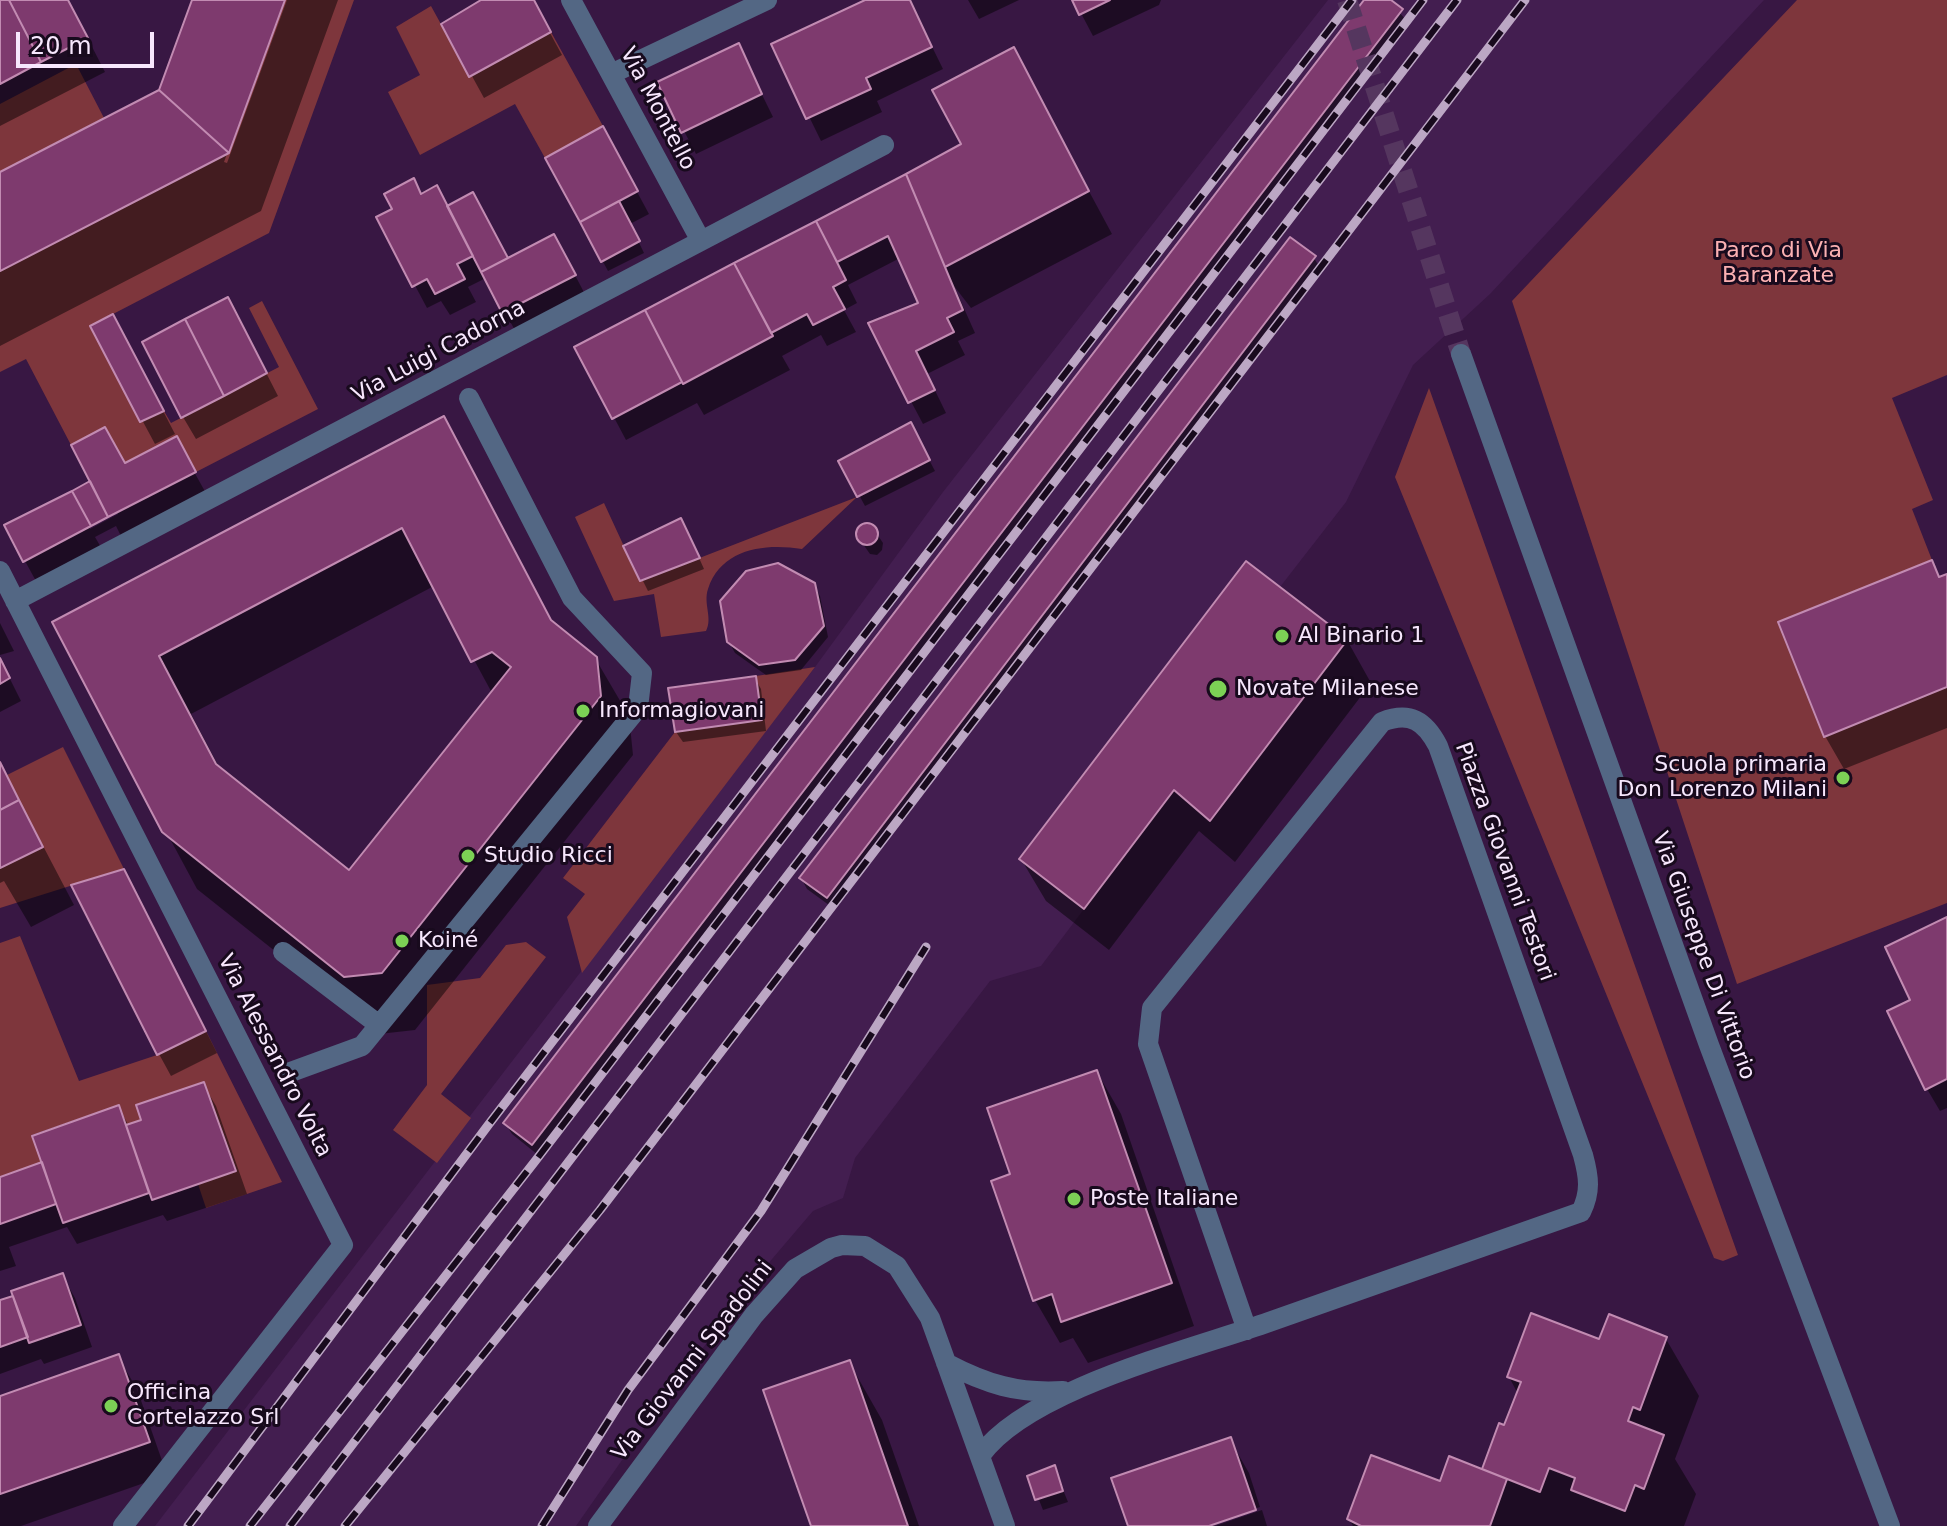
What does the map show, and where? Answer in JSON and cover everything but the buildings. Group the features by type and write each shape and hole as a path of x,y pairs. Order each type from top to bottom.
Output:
{"street":[{"name":"Via Montello","path":"571,0 701,241"},
{"path":"611,74 767,0"},
{"name":"Via Luigi Cadorna","path":"15,601 884,145"},
{"name":"Via Giuseppe Di Vittorio","path":"1461,354 1709,1045 1890,1526"},
{"path":"288,1073 362,1046 636,713 640,702 642,673 572,598 469,398"},
{"name":"Via Alessandro Volta","path":"0,571 343,1245 123,1526"},
{"name":"Piazza Giovanni Testori","path":"980,1456 992,1438 1015,1420 1071,1391 1247,1330 1581,1212 1588,1197 1589,1176 1583,1155 1438,746 1427,725 1413,718 1397,716 1382,722 1152,1008 1148,1044 1247,1330"},
{"path":"283,952 379,1025"},
{"name":"Via Giovanni Spadolini","path":"598,1526 754,1315 804,1262 842,1245 865,1246 897,1266 930,1318 946,1363"},
{"path":"946,1363 1005,1526"},
{"name":"Piazza Giovanni Testori","path":"946,1363 1004,1389 1032,1393 1071,1391"}],"shaded area":[{"path":"1328,0 1764,0 1490,294 1413,365 1346,502 1280,587 1245,561 1019,858 1084,909 1041,966 990,981 855,1158 843,1198 813,1211 761,1272 673,1387 576,1526 155,1526 815,667 943,492"}],"green space":[{"path":"285,0 354,0 269,233 90,326 140,422 164,411 171,423 279,367 249,308 262,301 318,409 196,472 125,463 105,427 71,445 26,359 0,372 0,271 229,153"},
{"name":"Parco di Via Baranzate","path":"1797,0 1947,0 1947,375 1892,398 1933,500 1912,509 1932,560 1778,622 1824,737 1947,687 1947,903 1737,984 1512,301"},
{"path":"431,6 470,77 551,32 603,126 545,158 515,104 420,155 388,92 420,75 396,27"},
{"path":"76,64 104,118 0,172 0,104"},
{"path":"1429,388 1738,1255 1723,1261 1714,1258 1395,477"},
{"path":"857,497 802,549 760,548 734,557 714,575 708,589 709,621 706,631 661,637 654,594 614,601 575,517 604,503 640,581"},
{"path":"815,667 582,973 567,917 585,894 563,878 675,732 761,720 756,676"},
{"path":"63,747 124,869 0,908 0,868 42,847 7,775"},
{"path":"20,936 79,1081 157,1055 206,1031 282,1182 206,1208 198,1184 235,1171 204,1082 136,1105 141,1120 126,1125 119,1105 32,1135 42,1162 0,1177 0,943"},
{"path":"526,942 546,957 441,1094 471,1118 437,1163 393,1130 427,1085 427,985 480,978 506,945"}],"tunnel":[{"path":"1347,0 1461,354"}],"railway":[{"path":"188,1526 489,1124 1352,0"},
{"path":"250,1526 536,1160 1423,0"},
{"path":"290,1526 1457,0"},
{"path":"345,1526 600,1210 1525,0"},
{"path":"542,1526 628,1390 761,1211 926,947"}],"place":[{"name":"Al Binario 1","path":"1282,636"},
{"name":"Novate Milanese","path":"1218,689"},
{"name":"Informagiovani","path":"583,711"},
{"name":"Scuola primaria Don Lorenzo Milani","path":"1843,778"},
{"name":"Studio Ricci","path":"468,856"},
{"name":"Koiné","path":"402,941"},
{"name":"Poste Italiane","path":"1074,1199"},
{"name":"Officina Cortelazzo Srl","path":"111,1406"}]}
